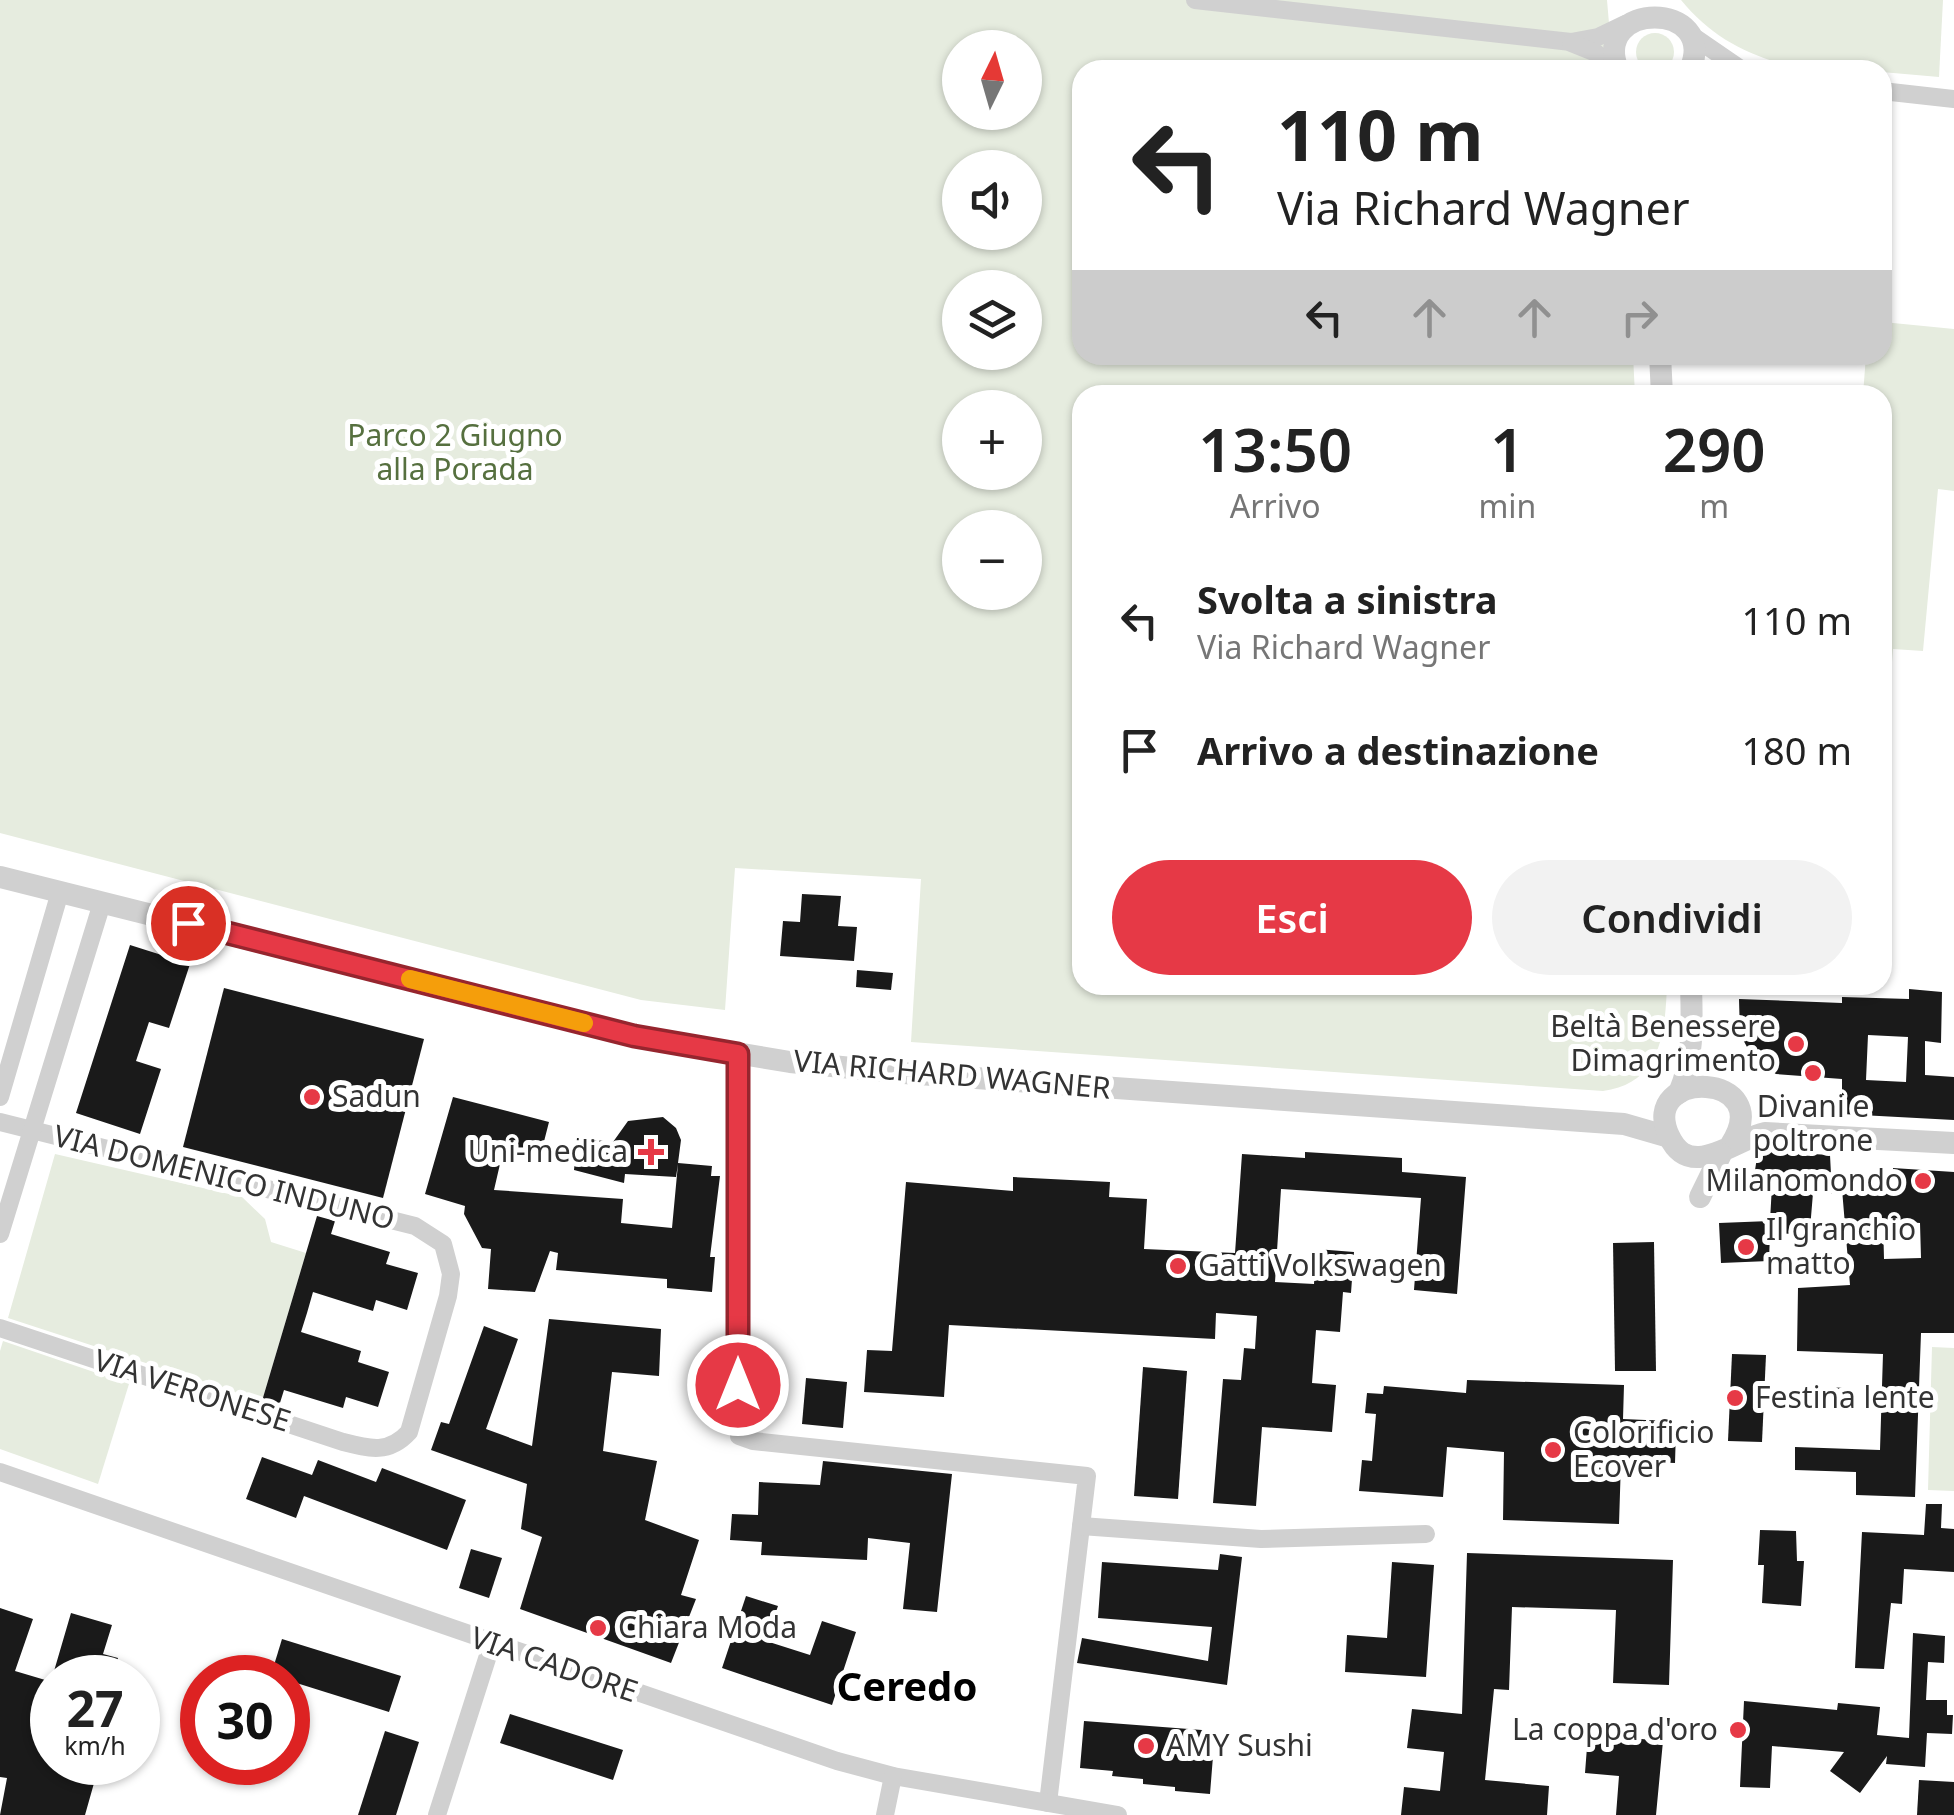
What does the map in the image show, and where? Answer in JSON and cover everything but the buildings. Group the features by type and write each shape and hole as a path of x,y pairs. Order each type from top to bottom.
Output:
{"street":[{"path":"1195,0 1571,42 1598,37 1652,11 1686,28 1729,60"},
{"path":"1616,60 1614,46 1634,0"},
{"path":"1667,0 1686,28 1693,60"},
{"path":"1571,42 1605,60"},
{"path":"1892,92 1954,98"},
{"name":"VIA RICHARD WAGNER","path":"0,877 634,1036 738,1054 904,1073 1624,1124 1678,1146"},
{"path":"0,1097 60,892"},
{"path":"0,1234 102,903"},
{"path":"1690,995 1688,1072 1666,1126 1700,1197 1740,1124 1729,1096 1700,1051 1692,1027"},
{"path":"738,1054 739,1436 753,1441 1087,1476 1048,1803"},
{"path":"1675,1098 1702,1084 1729,1096 1764,1121 1807,1133"},
{"name":"VIA RICHARD WAGNER","path":"1624,1124 1647,1118 1675,1098"},
{"name":"VIA DOMENICO INDUNO","path":"0,1122 415,1226 443,1244 451,1274 448,1296 421,1392 409,1432 399,1443 385,1448"},
{"path":"1678,1146 1710,1158 1746,1137 1765,1134 1954,1143"},
{"name":"VIA VERONESE","path":"0,1328 343,1442 371,1450 385,1448"},
{"name":"VIA CADORE","path":"0,1472 820,1755 893,1776 1109,1814"},
{"path":"1081,1526 1262,1538 1426,1534"},
{"path":"437,1815 492,1644"},
{"path":"885,1815 893,1776"}],"green space":[{"name":"Parco 2 Giugno alla Porada","path":"0,0 1607,0 1612,60 1072,60 1072,365 1634,365 1634,385 1072,385 1072,995 1666,995 1661,1038 1648,1067 1622,1086 1603,1091 911,1042 921,879 735,868 725,1010 641,1000 0,833"},
{"path":"1681,0 1943,0 1939,77 1892,73 1892,60 1771,60 1725,39"},
{"path":"1648,35 1662,35 1672,45 1671,60 1638,59 1638,45"},
{"path":"1892,323 1954,329 1954,491 1938,489 1923,651 1893,649 1892,662 1892,385 1864,385 1865,365 1892,365"},
{"path":"55,1154 242,1197 265,1219 271,1242 306,1253 262,1401 8,1318"},
{"path":"3,1341 129,1384 98,1484 0,1449"},
{"path":"1932,1347 1954,1348 1954,1491 1928,1490"}],"slow traffic":[{"path":"410,979 584,1023"}],"place":[{"name":"Beltà Benessere Dimagrimento","path":"1796,1044"},
{"name":"Divani e poltrone","path":"1813,1073"},
{"name":"Sadun","path":"312,1097"},
{"name":"Uni-medica","path":"651,1152"},
{"name":"Milanomondo","path":"1923,1181"},
{"name":"Il granchio matto","path":"1746,1247"},
{"name":"Gatti Volkswagen","path":"1178,1266"},
{"name":"Festina lente","path":"1735,1398"},
{"name":"Colorificio Ecover","path":"1553,1450"},
{"name":"Chiara Moda","path":"598,1628"},
{"name":"La coppa d'oro","path":"1738,1730"},
{"name":"AMY Sushi","path":"1146,1746"}],"district":[{"name":"Ceredo","path":"907,1687"}],"route":[{"path":"188,923 634,1036 738,1054 738,1385"}]}
